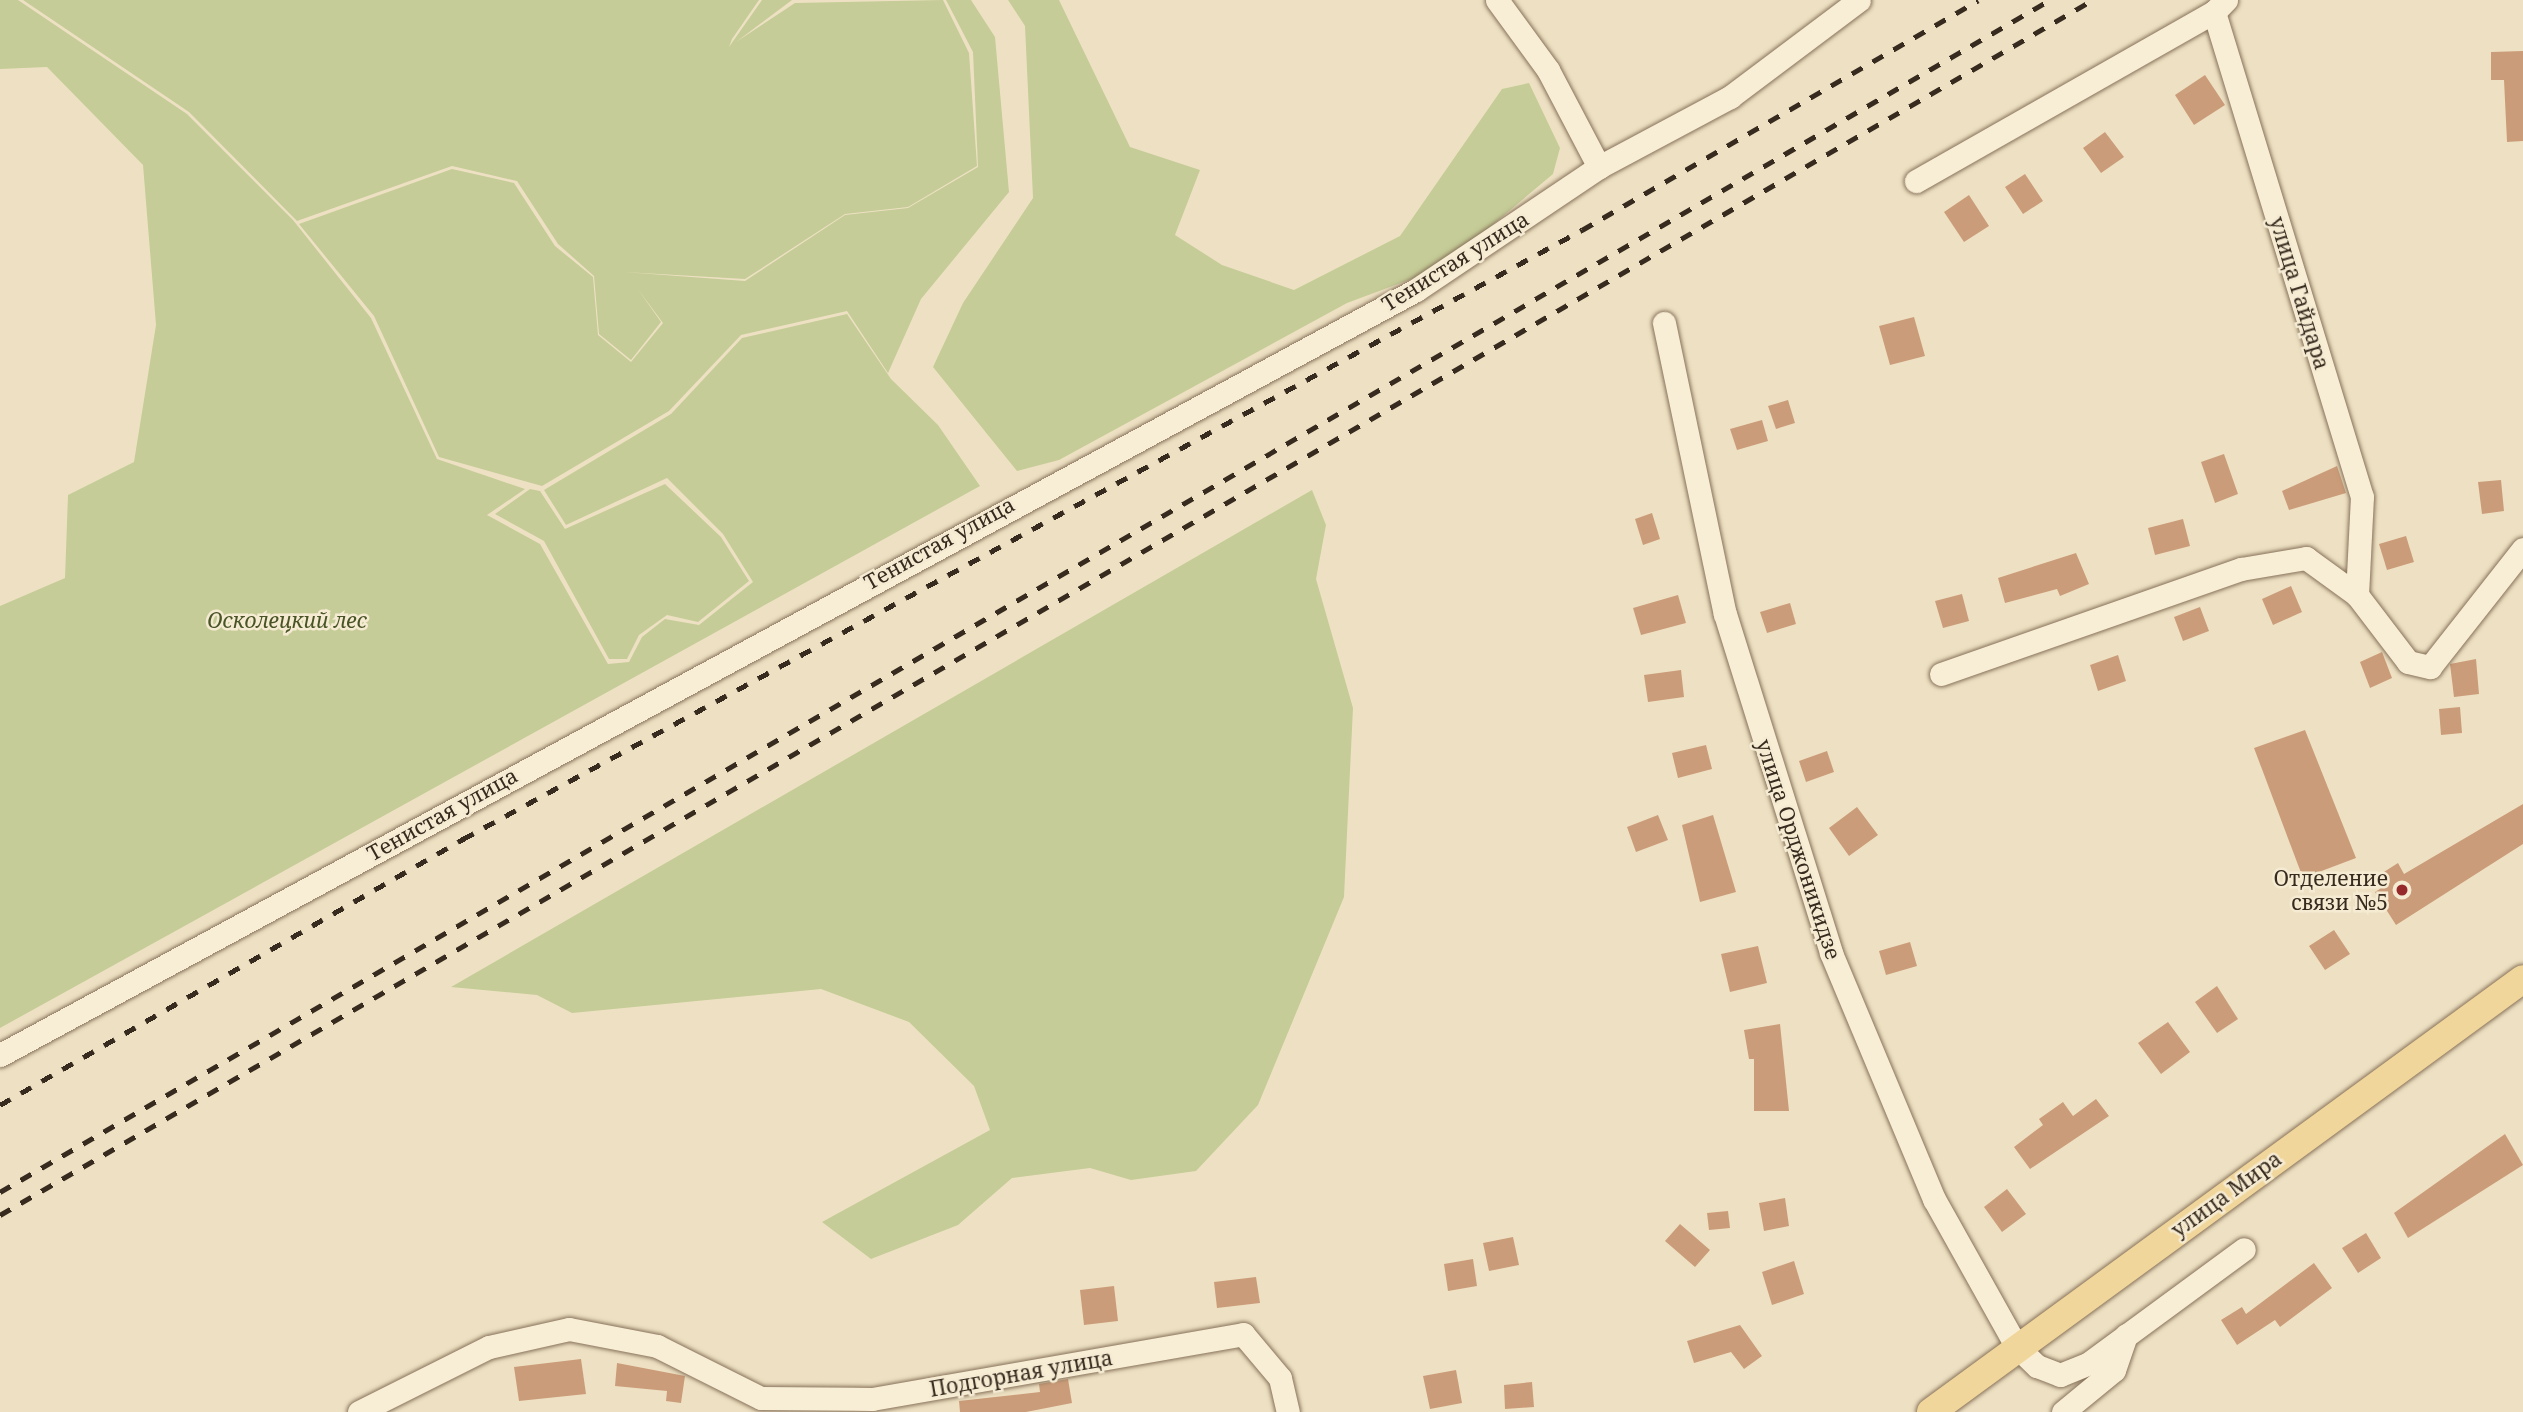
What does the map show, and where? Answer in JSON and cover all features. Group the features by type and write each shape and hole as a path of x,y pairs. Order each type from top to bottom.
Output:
{"main road":[{"name":"улица Мира","path":"1931,1412 2016,1346 2523,979"}],"street":[{"path":"1497,0 1548,70 1599,167"},
{"name":"Тенистая улица","path":"0,1055 1416,290 1599,167 1730,97 1859,0"},
{"path":"1916,181 2220,6"},
{"name":"улица Гайдара","path":"2220,6 2362,497 2357,596"},
{"name":"улица Орджоникидзе","path":"1664,323 1725,614 1831,953 1934,1199 2016,1346"},
{"path":"1941,674 2241,569 2306,558 2357,596 2408,662 2430,667 2523,549"},
{"path":"2016,1346 2037,1366 2060,1375 2126,1335 2244,1249"},
{"name":"Подгорная улица","path":"359,1412 489,1347 569,1329 657,1346 761,1398 872,1399 1243,1334 1280,1378 1287,1412"},
{"path":"2063,1412 2114,1370 2126,1335"}],"green space":[{"name":"Осколецкий лес","path":"0,0 18,0 187,114 293,220 371,318 437,459 525,489 487,515 540,544 608,664 629,662 642,637 665,619 699,625 753,582 723,534 667,478 566,525 544,490 671,414 742,338 847,314 891,379 938,425 980,486 0,1028 0,606 65,578 68,495 134,462 156,325 143,165 47,67 0,69"},
{"path":"23,0 759,0 729,47 762,0 792,0 736,42 795,3 943,0 969,53 977,166 908,207 845,214 745,279 624,272 745,281 845,215 908,208 978,167 973,52 946,0 971,0 995,37 1009,192 921,299 888,373 847,311 741,335 669,411 542,486 439,457 374,316 299,224 452,169 514,183 555,246 593,277 598,335 631,362 663,323 637,288 661,322 631,360 599,334 594,276 558,244 517,181 452,166 297,221 189,112"},
{"path":"1008,0 1059,0 1130,147 1200,170 1175,235 1222,265 1294,290 1400,236 1502,89 1529,83 1560,148 1553,174 1441,268 1347,303 1059,460 1017,471 933,367 963,303 1033,198 1025,26"},
{"path":"665,484 721,537 749,581 698,622 667,615 639,635 627,659 609,659 544,541 495,514 530,489 540,491 565,529"},
{"path":"1312,490 1326,525 1316,579 1353,708 1344,897 1258,1105 1196,1171 1131,1180 1090,1168 1012,1178 958,1225 871,1259 822,1222 990,1130 974,1086 909,1022 821,989 572,1013 537,995 451,987"}],"building":[{"path":"2523,51 2523,141 2507,142 2504,80 2491,80 2491,52"},
{"path":"2205,75 2225,105 2194,125 2175,95"},
{"path":"2105,132 2124,157 2101,173 2083,148"},
{"path":"2025,174 2043,201 2023,214 2005,187"},
{"path":"1969,195 1989,226 1964,242 1944,212"},
{"path":"1914,317 1925,356 1890,365 1879,326"},
{"path":"1788,400 1795,423 1776,429 1768,406"},
{"path":"1762,420 1768,441 1737,450 1730,429"},
{"path":"2224,454 2238,494 2215,503 2201,462"},
{"path":"2337,466 2346,493 2289,510 2282,491"},
{"path":"2501,480 2504,511 2482,514 2478,482"},
{"path":"1652,513 1660,539 1643,545 1635,519"},
{"path":"2183,519 2190,546 2155,555 2148,528"},
{"path":"2406,536 2414,562 2387,570 2379,544"},
{"path":"2076,553 2089,584 2060,596 2057,589 2005,603 1998,578"},
{"path":"2291,586 2302,612 2273,625 2262,599"},
{"path":"1962,594 1969,621 1943,628 1935,601"},
{"path":"1678,595 1686,623 1641,635 1633,608"},
{"path":"1790,603 1796,624 1767,633 1760,612"},
{"path":"2200,607 2209,631 2183,641 2174,617"},
{"path":"2382,652 2392,678 2370,688 2360,662"},
{"path":"2118,655 2126,681 2098,691 2090,665"},
{"path":"2476,659 2479,694 2454,697 2450,664"},
{"path":"1681,670 1684,697 1648,702 1644,675"},
{"path":"2460,707 2462,733 2441,735 2439,709"},
{"path":"2305,730 2356,858 2303,878 2254,748"},
{"path":"1706,745 1712,769 1678,778 1672,753"},
{"path":"1827,751 1834,772 1806,782 1799,761"},
{"path":"2523,804 2523,844 2396,925 2375,892 2383,887 2376,877 2398,863 2404,874"},
{"path":"1857,807 1878,835 1849,856 1829,828"},
{"path":"1658,815 1668,840 1636,852 1627,827"},
{"path":"1713,815 1736,892 1700,902 1682,825"},
{"path":"2334,930 2350,954 2325,970 2309,946"},
{"path":"1910,942 1917,966 1886,975 1879,951"},
{"path":"1758,946 1767,983 1730,992 1721,954"},
{"path":"2217,986 2238,1019 2217,1033 2195,1002"},
{"path":"2168,1022 2190,1052 2161,1074 2138,1043"},
{"path":"1780,1024 1789,1111 1754,1111 1754,1059 1749,1059 1744,1030"},
{"path":"2096,1099 2109,1116 2030,1169 2014,1147 2043,1125 2039,1119 2063,1102 2073,1116"},
{"path":"2505,1134 2523,1165 2408,1238 2394,1213"},
{"path":"2007,1189 2026,1214 2002,1232 1984,1207"},
{"path":"1785,1198 1789,1226 1764,1231 1759,1203"},
{"path":"1728,1211 1730,1228 1709,1230 1707,1213"},
{"path":"1680,1224 1710,1250 1695,1267 1665,1241"},
{"path":"2366,1233 2381,1258 2358,1273 2342,1248"},
{"path":"1513,1237 1519,1265 1489,1271 1483,1243"},
{"path":"1473,1259 1477,1286 1448,1291 1444,1264"},
{"path":"1794,1261 1804,1294 1772,1305 1762,1272"},
{"path":"2314,1263 2332,1288 2280,1327 2275,1320 2237,1345 2221,1320 2242,1307 2246,1314"},
{"path":"1256,1277 1260,1303 1217,1308 1214,1282"},
{"path":"1114,1286 1118,1321 1084,1325 1080,1290"},
{"path":"1740,1325 1762,1356 1744,1369 1731,1352 1694,1363 1687,1341"},
{"path":"581,1359 586,1394 519,1401 514,1367"},
{"path":"617,1363 685,1376 681,1403 666,1401 667,1391 615,1386"},
{"path":"1456,1370 1462,1403 1430,1409 1423,1376"},
{"path":"1068,1379 1072,1403 1026,1412 960,1412 959,1401 1040,1392 1039,1384"},
{"path":"1532,1382 1534,1407 1505,1409 1504,1385"}],"railway":[{"path":"0,1105 463,839 1582,230 1978,0"},
{"path":"0,1192 2050,0"},
{"path":"0,1215 2093,0"}],"place":[{"name":"Отделение связи №5","path":"2402,890"}]}
